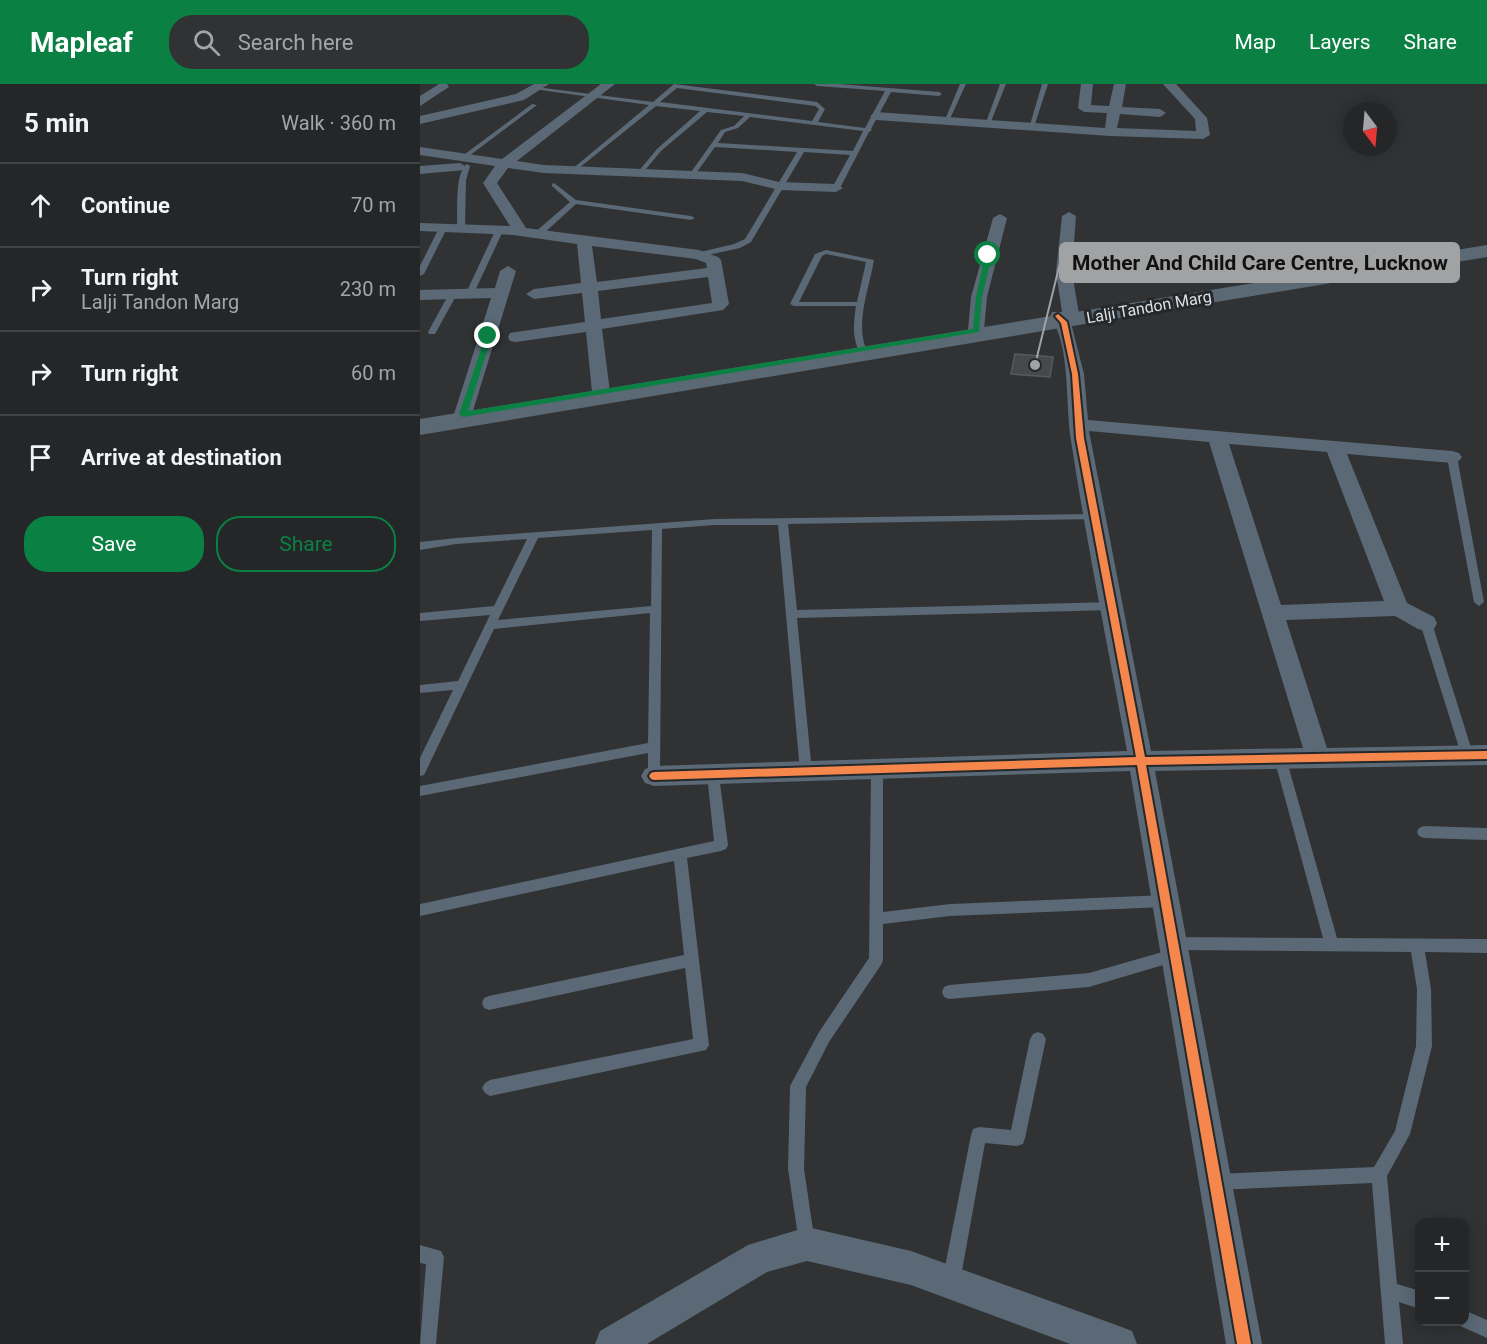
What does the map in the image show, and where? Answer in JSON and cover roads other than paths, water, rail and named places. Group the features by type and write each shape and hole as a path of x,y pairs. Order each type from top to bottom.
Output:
{"main road":[{"name":"Lalji Tandon Marg","path":"1442,255 1487,245"},
{"name":"Lalji Tandon Marg","path":"420,422 863,353 1064,317 1442,255 1487,250"},
{"name":"Lalji Tandon Marg","path":"420,428 601,392 863,353 976,330 1064,317"}],"street":[{"path":"529,234 490,183 503,166 609,84"},
{"path":"1087,84 1084,108 1160,113"},
{"path":"1110,132 1120,84"},
{"path":"876,116 1110,132 1203,135 1200,118 1169,84"},
{"path":"420,103 442,87"},
{"path":"420,120 520,97 540,87"},
{"path":"420,103 454,98 476,106"},
{"path":"420,151 465,162 503,166 742,177 779,186 836,189"},
{"path":"420,170 465,162"},
{"path":"1069,216 1064,272 1064,317 1075,374 1079,425 1167,901 1244,1344"},
{"path":"976,330 979,297 1000,218"},
{"path":"420,227 529,234 699,255 713,260 721,304 719,306 516,337"},
{"path":"584,241 601,392"},
{"path":"463,414 508,271"},
{"path":"534,294 714,272"},
{"path":"420,295 502,293"},
{"path":"1079,425 1452,457"},
{"path":"1217,437 1318,758"},
{"path":"1335,447 1398,608"},
{"path":"1272,612 1398,608 1426,623"},
{"path":"654,777 1141,761 1477,754"},
{"path":"613,1344 760,1257 807,1244 911,1269 1119,1344"}],"lane":[{"path":"817,84 939,94"},
{"path":"915,92 920,84"},
{"path":"946,121 963,84"},
{"path":"987,124 1003,84"},
{"path":"1031,127 1045,84"},
{"path":"573,171 677,85 817,104 822,110 813,124"},
{"path":"540,87 654,104 868,130"},
{"path":"836,189 888,91"},
{"path":"461,229 462,180 465,162 534,105"},
{"path":"639,174 659,150 705,110"},
{"path":"692,175 723,131 736,127 749,115"},
{"path":"713,145 855,153"},
{"path":"699,255 737,246 748,240 801,151"},
{"path":"554,185 574,202 691,218"},
{"path":"529,234 574,202"},
{"path":"420,274 443,228"},
{"path":"470,293 499,231"},
{"path":"862,304 794,304 819,254 826,252 870,260 857,332 863,353"},
{"path":"432,332 453,294"},
{"path":"1452,457 1479,602"},
{"path":"420,546 714,522 1095,517"},
{"path":"783,521 806,772"},
{"path":"654,777 657,526"},
{"path":"420,771 534,535"},
{"path":"792,614 1112,606"},
{"path":"491,625 656,609"},
{"path":"420,617 498,610"},
{"path":"1426,623 1477,754"},
{"path":"420,689 462,685"},
{"path":"420,792 654,747"},
{"path":"1280,758 1332,945"},
{"path":"807,1244 796,1169 798,1086 824,1036 876,960 877,769"},
{"path":"420,910 721,845 713,775"},
{"path":"1424,832 1487,834"},
{"path":"490,1088 701,1045 680,854"},
{"path":"876,919 950,910 1167,901"},
{"path":"949,992 1089,980 1175,949 1332,945 1487,946"},
{"path":"1394,1344 1379,1175 1402,1134 1424,1046 1424,989 1417,945"},
{"path":"489,1003 692,960"},
{"path":"951,1283 979,1135 1017,1138 1038,1039"},
{"path":"1216,1182 1379,1175"},
{"path":"420,1254 435,1257 428,1344"},
{"path":"1391,1292 1415,1299"},
{"path":"1469,1322 1487,1329"}],"place":[{"name":"Mother And Child Care Centre, Lucknow","path":"1035,365"}]}
